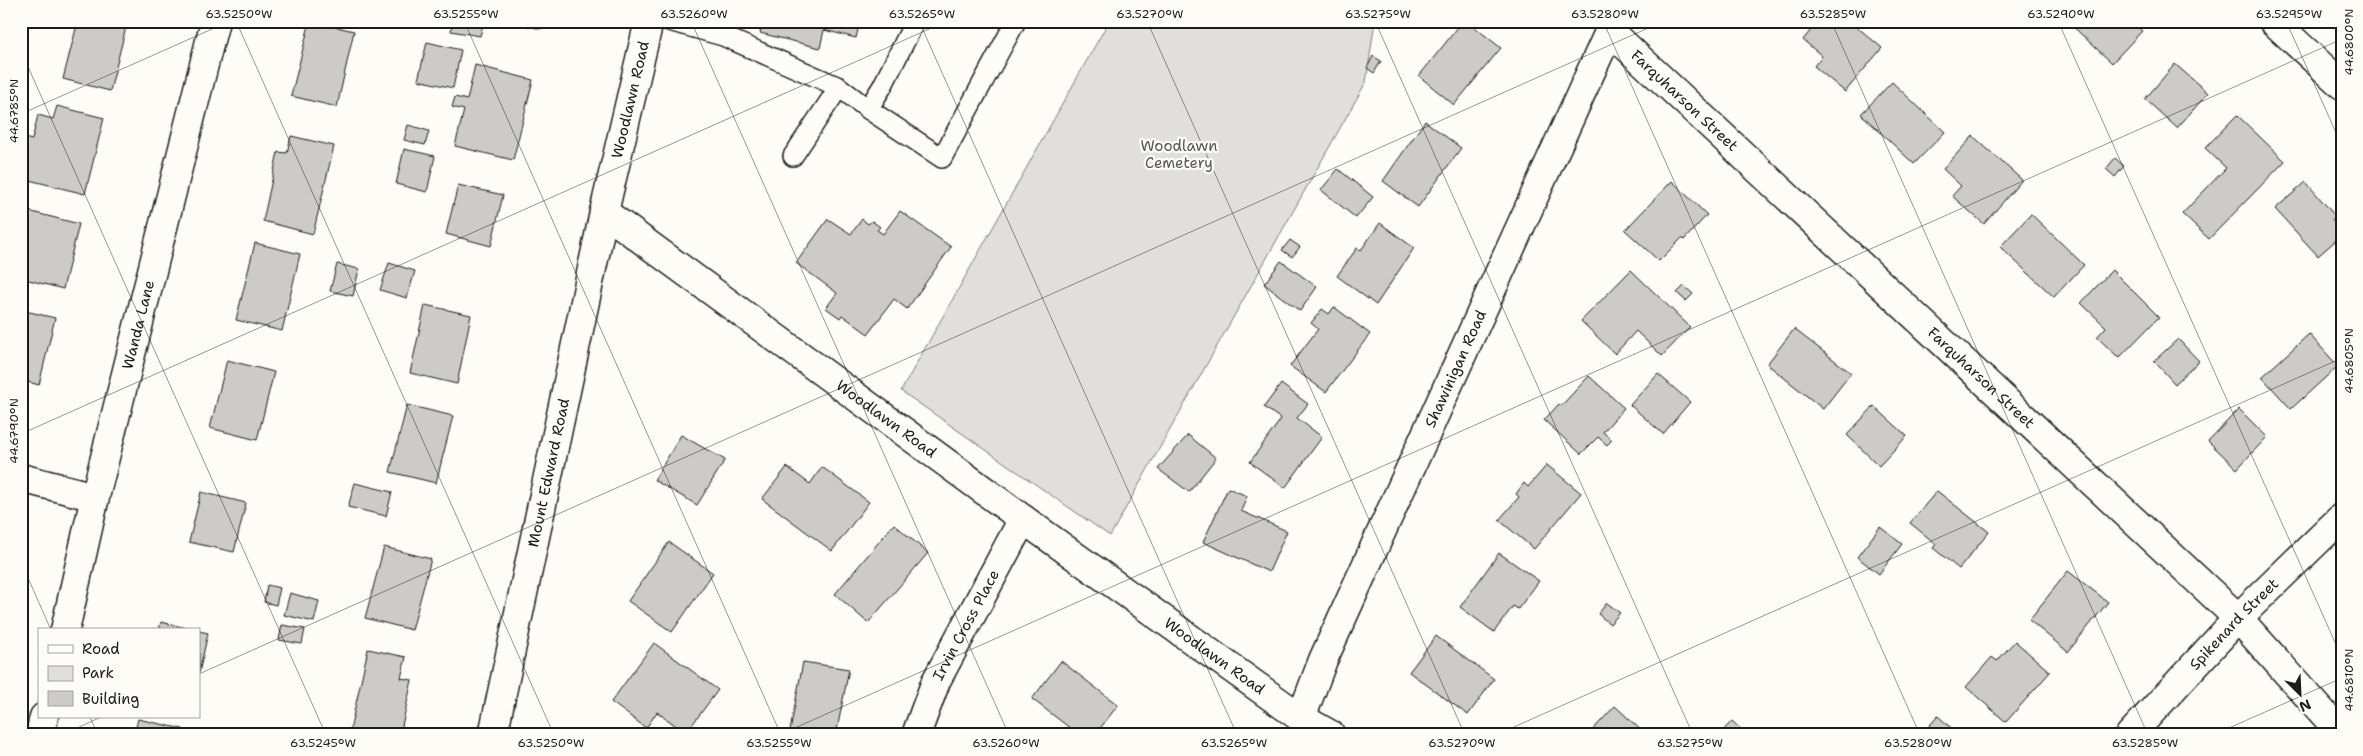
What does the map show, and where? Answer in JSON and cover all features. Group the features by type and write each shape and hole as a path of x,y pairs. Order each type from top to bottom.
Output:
{"street":[{"name":"Wanda Lane","path":"64,628 95,497 215,21"},
{"name":"Woodlawn Road","path":"649,21 604,212 1023,519 1302,718 1331,735"},
{"path":"2273,21 2342,85"},
{"name":"Farquharson Street","path":"1612,26 2238,618 2342,734"},
{"name":"Shawinigan Road","path":"1302,718 1323,660 1612,26"},
{"name":"Mount Edward Road","path":"493,735 604,212"},
{"path":"21,478 95,497"},
{"name":"Spikenard Street","path":"2130,735 2238,618 2342,516"},
{"name":"Irvin Cross Place","path":"916,735 936,681 1023,519"},
{"path":"40,735 44,718"}],"lane":[{"path":"669,21 724,28 839,87 868,109 942,158 1016,21"},
{"path":"868,109 882,87 915,21"},
{"path":"793,156 839,87"}],"green space":[{"name":"Woodlawn Cemetery","path":"1109,21 1375,21 1366,82 1110,536 901,391"}],"building":[{"path":"78,21 104,21 126,27 110,91 63,79"},
{"path":"310,21 354,31 337,107 291,96"},
{"path":"453,21 484,21 480,36 451,31"},
{"path":"507,21 543,21 541,29"},
{"path":"763,21 860,21 856,38 824,30 820,48 760,33"},
{"path":"1463,21 1467,21 1501,48 1454,105 1419,76"},
{"path":"1818,21 1850,21 1882,48 1845,92 1814,66 1822,56 1803,40"},
{"path":"2067,21 2131,21 2142,31 2112,63"},
{"path":"427,42 461,50 453,88 418,80"},
{"path":"1373,56 1381,61 1374,73 1367,68"},
{"path":"2175,64 2208,93 2177,128 2145,99"},
{"path":"475,65 533,80 513,160 455,146 464,110 452,107 455,97 467,100"},
{"path":"1892,82 1945,132 1914,164 1861,114"},
{"path":"57,106 104,118 85,194 21,178 21,153 25,138 32,140 38,115 53,119"},
{"path":"2237,115 2285,161 2209,239 2182,214 2226,168 2205,148"},
{"path":"1425,121 1461,148 1418,207 1383,181"},
{"path":"408,125 429,131 425,145 404,140"},
{"path":"291,136 334,146 313,234 263,221 278,152 287,153"},
{"path":"1973,136 2022,180 1984,224 1952,196 1961,186 1943,169"},
{"path":"404,149 435,156 427,192 396,184"},
{"path":"2115,158 2124,166 2115,177 2106,169"},
{"path":"1338,169 1373,197 1356,218 1321,190"},
{"path":"1672,181 1707,215 1684,240 1682,238 1659,261 1625,230"},
{"path":"2306,182 2335,216 2332,220 2342,231 2342,235 2318,256 2275,209"},
{"path":"458,185 503,195 491,246 446,234"},
{"path":"28,211 79,224 63,289 21,278 21,240"},
{"path":"900,211 951,247 907,309 894,299 868,334 842,315 840,318 826,308 837,293 796,263 828,219 851,234 862,219 868,224 872,221 880,227 877,230 883,234"},
{"path":"2031,214 2084,265 2054,297 2000,247"},
{"path":"1380,223 1414,248 1376,305 1337,276 1357,248 1361,250"},
{"path":"1290,240 1300,247 1292,257 1282,250"},
{"path":"255,243 300,254 282,331 236,320"},
{"path":"1281,261 1317,287 1300,311 1264,284"},
{"path":"389,263 415,271 407,298 380,290"},
{"path":"337,264 359,269 353,296 330,291"},
{"path":"1631,270 1690,327 1662,356 1636,331 1615,354 1581,321"},
{"path":"2112,270 2159,317 2119,358 2097,337 2106,327 2081,303"},
{"path":"1684,286 1693,294 1686,301 1677,293"},
{"path":"425,305 471,315 457,384 410,373"},
{"path":"1334,307 1370,334 1326,392 1290,366 1318,329 1311,323 1322,309 1329,314"},
{"path":"21,310 55,318 39,385 21,380"},
{"path":"1794,329 1851,373 1823,409 1767,364"},
{"path":"2309,334 2338,366 2291,409 2262,377"},
{"path":"2178,339 2199,361 2175,384 2154,361"},
{"path":"227,360 274,372 257,440 210,428"},
{"path":"1658,374 1690,402 1663,434 1630,405"},
{"path":"1589,376 1624,408 1603,432 1612,440 1607,445 1598,437 1581,454 1544,420 1559,404 1561,406"},
{"path":"1281,384 1308,404 1297,418 1322,437 1285,488 1250,462 1281,419 1264,407"},
{"path":"407,405 453,416 436,483 390,472"},
{"path":"1874,406 1907,436 1879,466 1847,435"},
{"path":"2239,409 2267,437 2237,469 2208,441"},
{"path":"681,435 725,460 697,505 654,480"},
{"path":"1188,435 1216,458 1189,492 1158,469"},
{"path":"1547,465 1581,493 1534,549 1499,520 1519,497 1516,494 1524,483 1528,487"},
{"path":"787,467 810,484 822,467 869,502 832,551 762,499"},
{"path":"355,483 392,492 386,516 348,507"},
{"path":"1228,488 1247,496 1241,511 1287,531 1269,572 1203,542"},
{"path":"1937,491 1989,532 1959,569 1933,548 1936,544 1910,523"},
{"path":"201,492 246,503 234,552 189,542"},
{"path":"894,524 928,553 868,623 835,594"},
{"path":"1880,527 1902,544 1879,574 1857,557"},
{"path":"669,542 713,573 672,632 628,601"},
{"path":"384,547 431,559 412,630 365,618"},
{"path":"1499,553 1539,581 1518,609 1513,606 1494,632 1460,607"},
{"path":"2068,571 2108,602 2068,652 2029,620"},
{"path":"267,585 280,588 276,605 264,602"},
{"path":"290,593 319,601 314,622 284,615"},
{"path":"1607,603 1620,613 1610,624 1598,614"},
{"path":"161,622 186,628 160,628"},
{"path":"282,625 305,629 302,644 279,640"},
{"path":"200,631 208,633 200,669"},
{"path":"1436,636 1494,679 1468,715 1409,672"},
{"path":"2015,641 2050,672 2006,722 1966,687 1992,657 1997,661"},
{"path":"654,643 718,690 686,733 657,712 646,728 611,702"},
{"path":"368,649 406,657 401,678 412,680 400,735 349,735"},
{"path":"1061,661 1118,705 1095,735 1079,735 1032,699"},
{"path":"803,662 849,669 836,735 812,735 790,731"},
{"path":"1615,706 1644,733 1642,735 1588,735"},
{"path":"1938,716 1959,735 1921,735"},
{"path":"138,719 183,729 182,735 134,735"},
{"path":"1732,721 1747,735 1719,735"},
{"path":"983,726 1021,735 981,735"}]}
